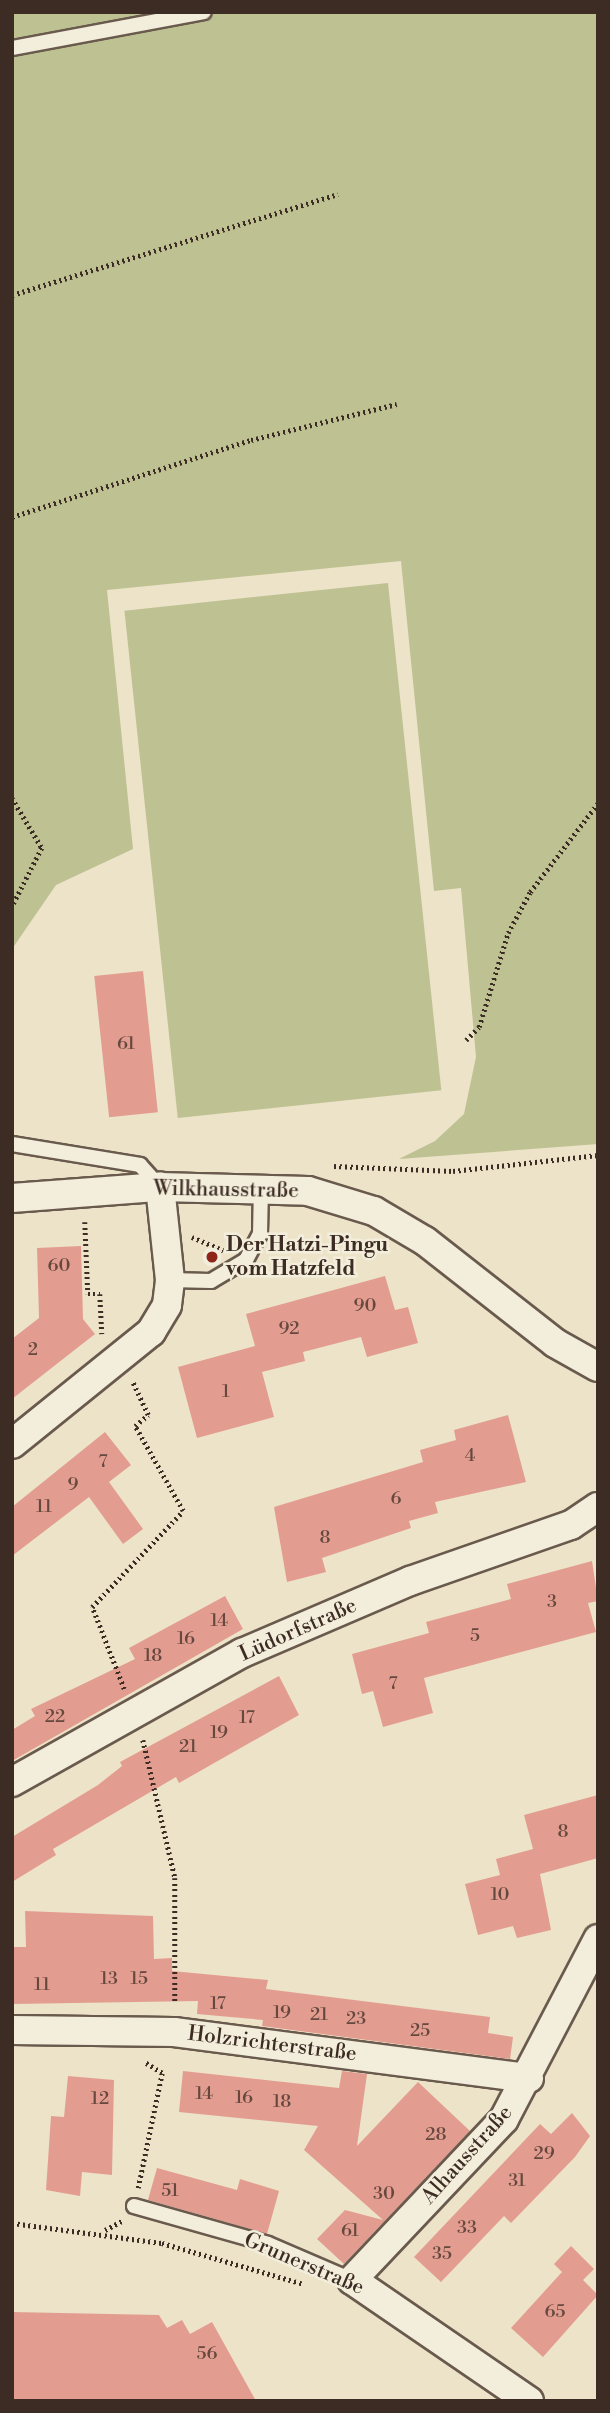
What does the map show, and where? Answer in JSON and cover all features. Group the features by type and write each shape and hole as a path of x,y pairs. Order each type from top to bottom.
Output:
{"street":[{"name":"Wilkhausstraße","path":"12,1199 160,1186 261,1187 308,1191 374,1211 598,1367"},
{"path":"12,1444 151,1332 167,1305 170,1280 160,1186"},
{"name":"Lüdorfstraße","path":"12,1782 242,1653 410,1581 571,1525 598,1507"},
{"name":"Alhausstraße","path":"352,2280 504,2119 529,2078 598,1940"},
{"name":"Holzrichterstraße","path":"12,2030 174,2032 529,2078"},
{"name":"Grunerstraße","path":"352,2280 529,2401"}],"lane":[{"path":"12,48 204,12"},
{"path":"12,1144 140,1165 160,1186"},
{"path":"170,1280 211,1281 246,1260 260,1234 261,1187"},
{"name":"Grunerstraße","path":"134,2206 268,2244 352,2280"}],"path":[{"path":"12,295 338,194"},
{"path":"12,517 251,440 397,404"},
{"path":"12,799 42,848 12,907"},
{"path":"467,1040 479,1027 508,933 530,892 598,803"},
{"path":"330,1166 453,1171 598,1155"},
{"path":"164,1225 246,1260"},
{"path":"87,1255 88,1294 100,1294 112,1366 148,1415 135,1426 150,1451"},
{"path":"103,2231 131,2217 162,2073 137,2057"},
{"path":"12,2223 103,2231 233,2263 293,2285"}],"green space":[{"path":"12,12 598,12 598,1144 399,1159 435,1141 464,1114 476,1057 461,888 434,891 401,561 107,590 133,849 56,885 12,949"},
{"path":"388,583 441,1090 178,1118 124,611"}],"building":[{"path":"143,971 158,1112 109,1117 94,976"},
{"path":"81,1246 83,1319 95,1334 12,1399 12,1339 39,1318 37,1248"},
{"path":"385,1276 395,1310 408,1307 418,1343 367,1357 361,1337 303,1352 305,1361 262,1372 274,1417 197,1438 178,1367 255,1346 246,1314"},
{"path":"508,1415 526,1482 435,1502 438,1513 409,1521 411,1528 322,1558 326,1572 287,1582 274,1507 423,1462 420,1450 456,1440 454,1430"},
{"path":"105,1432 131,1465 109,1482 143,1529 123,1544 89,1497 12,1556 12,1507"},
{"path":"592,1561 598,1601 588,1603 596,1632 424,1678 433,1713 383,1727 373,1691 362,1694 352,1654 429,1633 426,1622 511,1599 507,1584"},
{"path":"225,1596 243,1629 12,1761 12,1730 35,1716 31,1709 135,1659 129,1648"},
{"path":"279,1676 299,1715 179,1783 176,1777 53,1849 56,1855 12,1882 12,1837 98,1785 122,1766 120,1762"},
{"path":"598,1795 598,1858 540,1874 551,1930 517,1938 513,1926 478,1935 465,1884 500,1875 496,1859 533,1849 524,1815"},
{"path":"25,1911 153,1916 154,1959 172,1958 172,1971 268,1980 266,1989 490,2017 488,2033 513,2037 510,2059 262,2026 263,2020 197,2014 198,2001 12,2004 12,1947 26,1947"},
{"path":"183,2071 339,2088 342,2071 367,2074 357,2146 418,2082 470,2131 344,2264 317,2239 345,2210 383,2220 304,2150 318,2126 179,2112"},
{"path":"68,2076 114,2080 112,2175 82,2172 80,2196 46,2190 51,2116 64,2117"},
{"path":"572,2113 590,2136 575,2157 511,2223 504,2216 441,2282 414,2257 540,2124 551,2134"},
{"path":"157,2168 237,2190 240,2179 279,2191 267,2234 148,2200"},
{"path":"571,2246 594,2269 583,2280 598,2295 543,2357 511,2328 562,2272 554,2264"},
{"path":"12,2312 159,2315 167,2328 182,2320 190,2334 212,2322 256,2401 12,2401"}],"place":[{"name":"Der Hatzi-Pingu vom Hatzfeld","path":"212,1257"}]}
